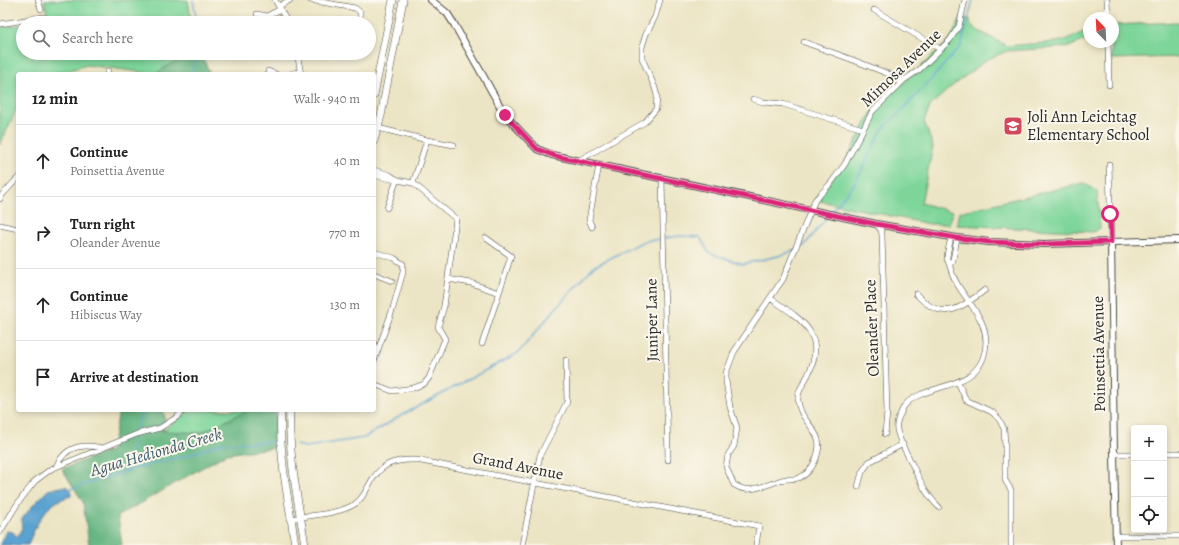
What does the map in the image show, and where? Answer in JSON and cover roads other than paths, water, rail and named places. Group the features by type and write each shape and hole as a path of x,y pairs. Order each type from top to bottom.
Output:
{"main road":[{"path":"376,85 393,0"},
{"path":"376,134 403,0"},
{"path":"281,412 283,470 295,545"},
{"path":"290,412 292,468 305,545"}],"street":[{"path":"38,0 41,9"},
{"path":"275,0 284,16"},
{"path":"257,14 267,16 290,0"},
{"path":"310,0 355,8 360,12 360,16"},
{"path":"431,0 447,13 505,115 537,149 555,156 876,224 954,238 989,242 1044,244 1179,240"},
{"path":"578,161 645,122 656,109 658,96 642,58 642,47 646,34 656,17 660,0"},
{"name":"Mimosa Avenue","path":"770,298 801,320 810,332 815,344 814,360 801,388 798,399 799,406 817,436 820,447 814,465 801,477 795,479 784,479 754,488 744,489 734,485 726,467 728,455 734,446 737,428 730,407 726,381 726,373 734,352 770,298 783,279 815,200 831,183 844,164 872,112 904,80 919,70 950,40 957,30 962,16 965,0"},
{"path":"1107,0 1108,12"},
{"path":"874,10 940,50"},
{"path":"0,24 16,21"},
{"path":"804,42 904,80"},
{"path":"1108,48 1109,86"},
{"path":"298,60 301,72"},
{"path":"753,99 763,102 783,104 863,129"},
{"path":"378,128 454,145"},
{"path":"413,183 427,140"},
{"name":"Poinsettia Avenue","path":"1109,164 1116,545"},
{"path":"592,227 589,220 599,166"},
{"path":"376,171 397,179 413,183 456,219 444,306 438,327 445,339 429,378 424,384 392,392 376,385"},
{"path":"376,176 389,180 397,179"},
{"path":"387,208 397,179"},
{"name":"Juniper Lane","path":"662,179 668,460"},
{"path":"0,199 16,180"},
{"name":"Oleander Place","path":"876,224 881,230 882,235 887,412 885,434"},
{"path":"0,225 16,229"},
{"path":"482,344 511,256 486,238"},
{"path":"939,508 929,498 903,444 897,430 897,419 906,404 917,396 958,382 969,376 976,370 982,361 985,352 986,340 984,327 978,315 952,276 950,264 947,259 954,238"},
{"path":"376,253 394,258 403,264 403,272 393,308 376,355"},
{"path":"376,275 392,281"},
{"path":"448,279 471,283 499,293"},
{"path":"916,294 932,308 940,310 957,309 985,290"},
{"path":"522,545 540,455 567,402 566,360"},
{"path":"958,382 966,400 992,412 999,418 1004,429 1005,480 1011,490 1011,545"},
{"path":"0,532 18,503 35,481 56,466 137,434 160,428 182,412"},
{"path":"858,487 862,472 869,462 903,444"},
{"path":"56,466 60,458 78,446 90,445 102,448"},
{"path":"1167,453 1179,453"},
{"path":"1114,454 1131,454"},
{"name":"Grand Avenue","path":"292,519 335,511 356,504 362,497 373,477 380,470 387,465 406,460 416,460 759,526 756,545"},
{"path":"1116,536 1179,536"}],"water":[{"path":"65,486 71,489 71,496 62,499 49,508 35,528 28,545 0,545 6,531 13,532 17,537 22,528 21,520 48,490"}],"waterway":[{"path":"193,0 196,16"},
{"name":"Agua Hedionda Creek","path":"831,212 855,183 882,130 917,95 961,46 973,0"},
{"path":"191,72 197,60"},
{"name":"Agua Hedionda Creek","path":"796,249 804,246 829,215"},
{"name":"Agua Hedionda Creek","path":"665,238 681,236 700,237 709,253 743,264 793,251"},
{"name":"Agua Hedionda Creek","path":"296,445 306,447 364,438 404,414 518,353 593,267 644,241 662,239"},
{"path":"137,430 142,412"},
{"path":"129,470 135,439"},
{"name":"Agua Hedionda Creek","path":"71,489 129,470 189,455 221,443 273,442"}],"place":[{"name":"Joli Ann Leichtag Elementary School","path":"1013,126"}]}
